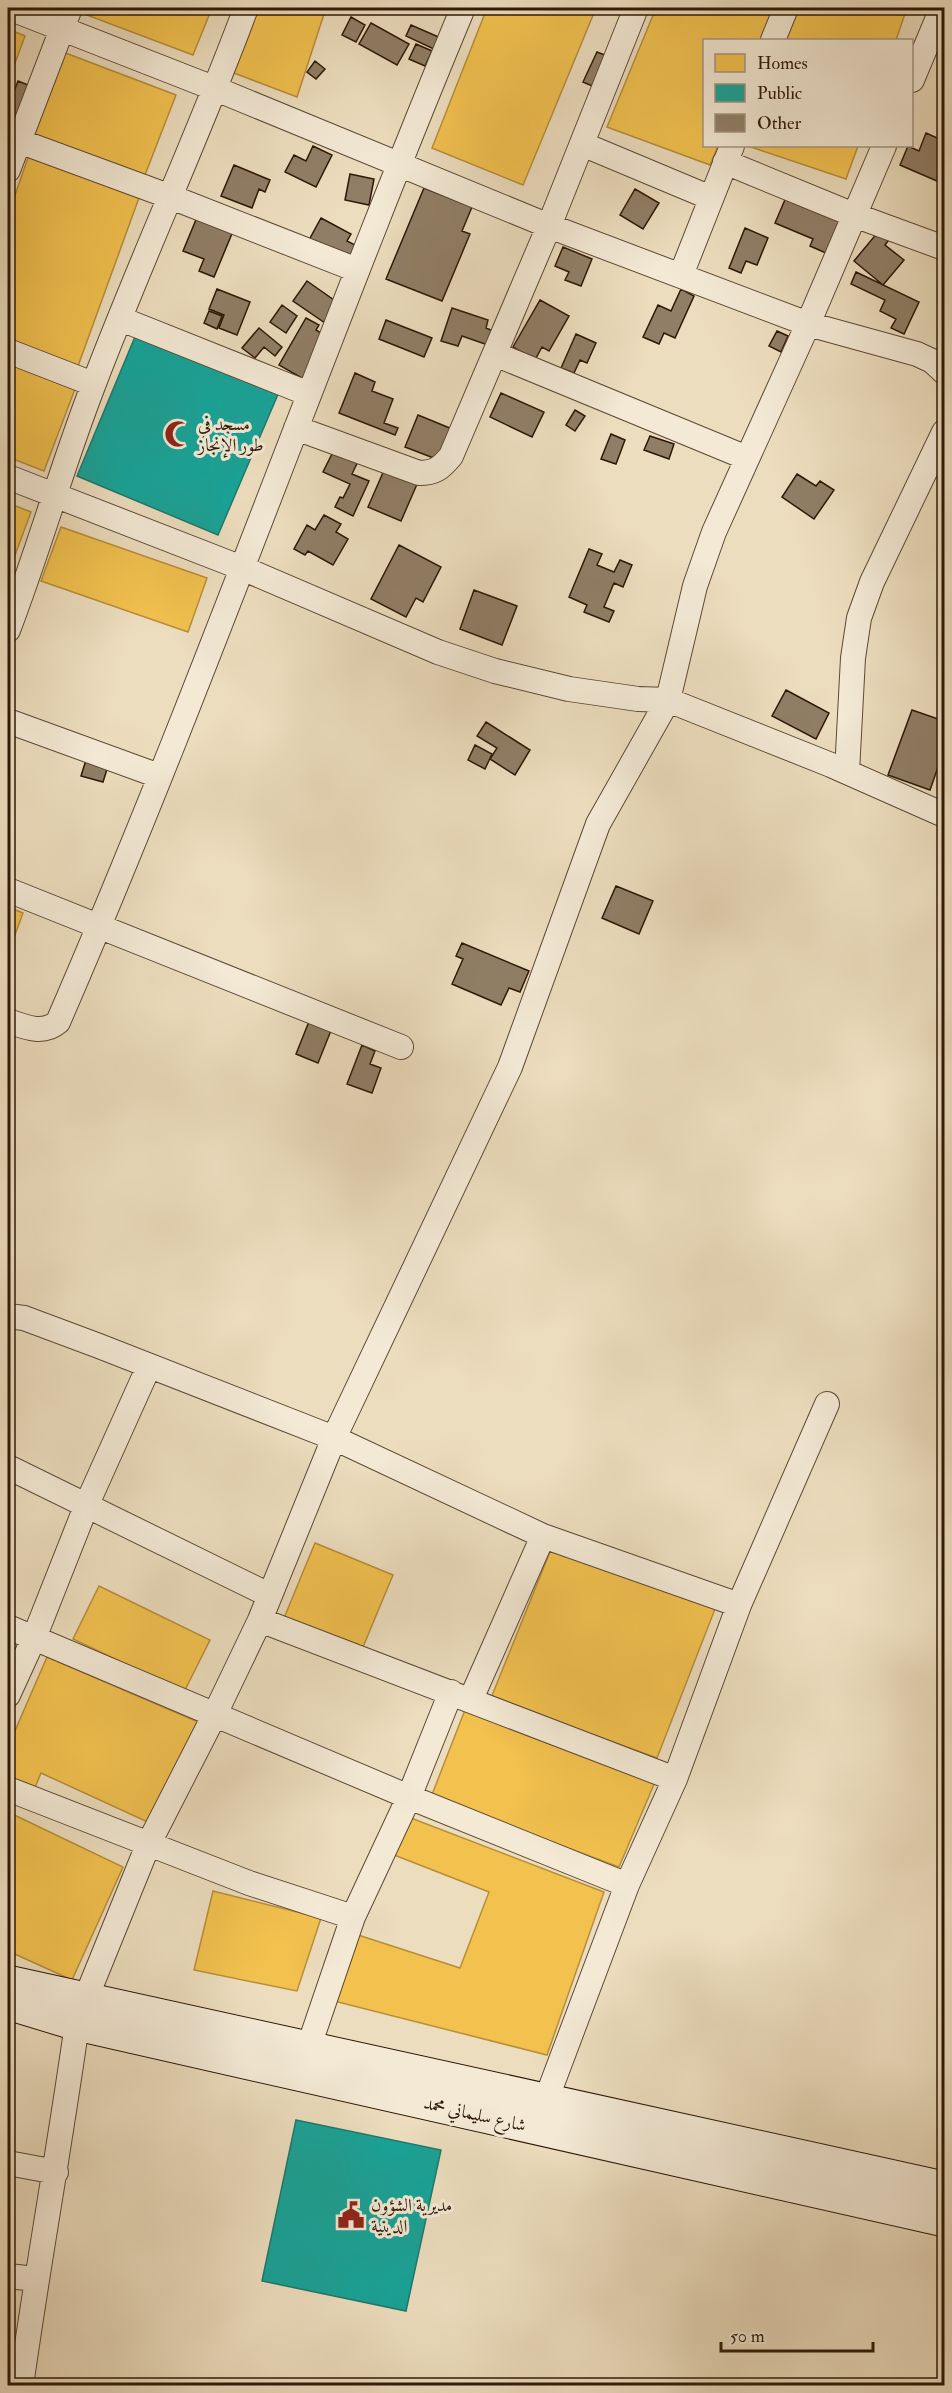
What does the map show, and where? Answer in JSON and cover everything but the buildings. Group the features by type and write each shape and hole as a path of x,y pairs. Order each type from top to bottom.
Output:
{"street":[{"path":"9,8 67,18 216,88 549,226 808,324 917,354 932,361 945,372"},
{"path":"8,630 16,580 53,495 93,384 216,88 246,8"},
{"path":"8,1021 41,1030 51,1029 58,1022 159,776 398,164 463,8"},
{"path":"296,428 419,473 431,473 441,468 451,456 549,226 636,8"},
{"path":"773,39 786,8"},
{"path":"913,78 942,8"},
{"path":"8,170 13,139 67,18"},
{"path":"13,139 171,196 357,270"},
{"path":"582,144 711,198"},
{"path":"21,2385 36,2279 82,2011 148,1845 260,1620 334,1438 510,1067 598,824 668,700 695,586 714,531 808,324 884,147"},
{"path":"681,276 728,154 854,215 945,248"},
{"path":"121,319 309,394"},
{"path":"8,351 93,384"},
{"path":"495,354 747,458"},
{"path":"847,772 853,658 859,618 872,582 945,432"},
{"path":"8,477 242,568 370,625 438,652 495,671 603,695 668,700 847,772 945,815"},
{"path":"8,721 159,776"},
{"path":"8,890 401,1047"},
{"path":"8,1316 24,1318 334,1438 543,1536 739,1605"},
{"path":"8,1695 34,1638 87,1504 149,1366"},
{"path":"546,2100 627,1886 675,1779 739,1605 827,1404"},
{"path":"8,1467 269,1595"},
{"path":"308,2049 353,1917 410,1797 543,1536"},
{"path":"260,1620 675,1779"},
{"path":"8,1627 627,1886"},
{"path":"8,1789 249,1883 353,1917"},
{"name":"شارع سليماني محمد","path":"8,1982 82,2011 945,2220"},
{"name":"شارع سليماني محمد","path":"8,2003 82,2011 308,2049 945,2188"},
{"path":"8,2163 56,2172"},
{"path":"8,2276 36,2279"}],"place":[{"name":"مسجد في طور الإنجاز","path":"178,434"},
{"name":"مديرية الشؤون الدينية","path":"351,2215"}]}
